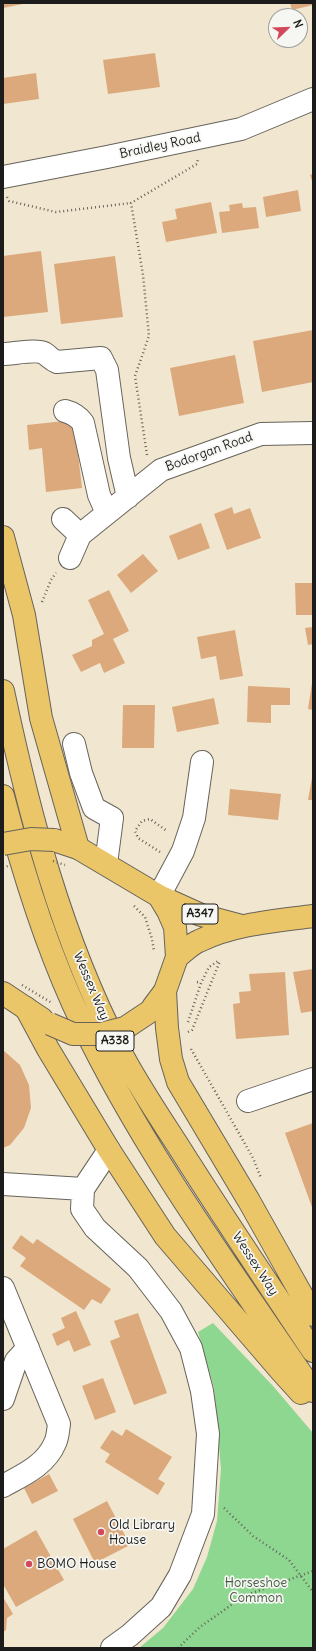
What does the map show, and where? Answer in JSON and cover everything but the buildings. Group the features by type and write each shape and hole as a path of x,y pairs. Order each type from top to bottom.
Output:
{"main road":[{"path":"3,537 33,610 41,718 71,860"},
{"name":"Wessex Way","path":"3,691 16,752 35,826 66,927 85,974 116,1042 194,1172 313,1351"},
{"name":"Wessex Way","path":"3,796 23,869 42,926 78,1016 107,1073 134,1119 204,1230 313,1391"},
{"path":"3,844 32,839 54,840 71,860 106,864 160,896 175,927 177,957 166,991 167,1028 171,1059 178,1082 249,1201 313,1314"},
{"name":"A347","path":"160,896 201,915 242,926"},
{"name":"A347","path":"177,957 198,941 221,932 242,926 313,916"},
{"path":"13,989 26,1008 48,1049 109,1150 165,1236 281,1371 313,1405"},
{"path":"26,1008 52,1014 73,1034 101,1034 125,1028 149,1012 166,991"}],"street":[{"name":"Braidley Road","path":"4,186 107,157 241,129 313,98"},
{"path":"3,354 37,351 44,353 52,360 57,362 101,358 106,370 119,458 128,496"},
{"path":"65,411 72,412 79,417 83,423 99,495 108,513"},
{"name":"Bodorgan Road","path":"70,558 80,535 160,470 261,434 313,433"},
{"path":"63,519 80,535"},
{"path":"74,744 81,773 94,808 112,818 106,864"},
{"path":"160,896 183,851 194,818 202,762"},
{"path":"248,1101 313,1079"},
{"path":"109,1150 83,1189 82,1209 95,1228 138,1268 170,1311 191,1348 202,1391 208,1434 203,1514 180,1575 161,1607 130,1635 112,1648"},
{"path":"3,1184 83,1189"},
{"path":"3,1288 59,1424 55,1443 43,1461 28,1472 3,1486"},
{"path":"3,1399 16,1361 28,1348"}],"path":[{"path":"4,186 9,201 56,212 130,203 196,164 202,137"},
{"path":"130,203 143,275 149,336 135,376 143,437 152,477"},
{"path":"33,610 51,580 70,558"},
{"path":"162,854 138,838 136,831 142,821 150,819 167,830 170,835"},
{"path":"159,858 166,849"},
{"path":"131,904 145,917 152,939 154,952"},
{"path":"220,960 192,1030 184,1035 201,983 209,967 220,960"},
{"path":"197,982 201,983"},
{"path":"13,989 52,1014"},
{"path":"205,1490 253,1536 289,1560 313,1592"},
{"path":"178,1648 200,1627 244,1596 313,1571"}],"green space":[{"name":"Horseshoe Common","path":"213,1323 273,1386 313,1433 313,1648 139,1648 163,1628 193,1589 207,1557 217,1521 221,1469 214,1388 198,1332"}],"place":[{"name":"Old Library House","path":"101,1532"},
{"name":"BOMO House","path":"29,1564"}]}
